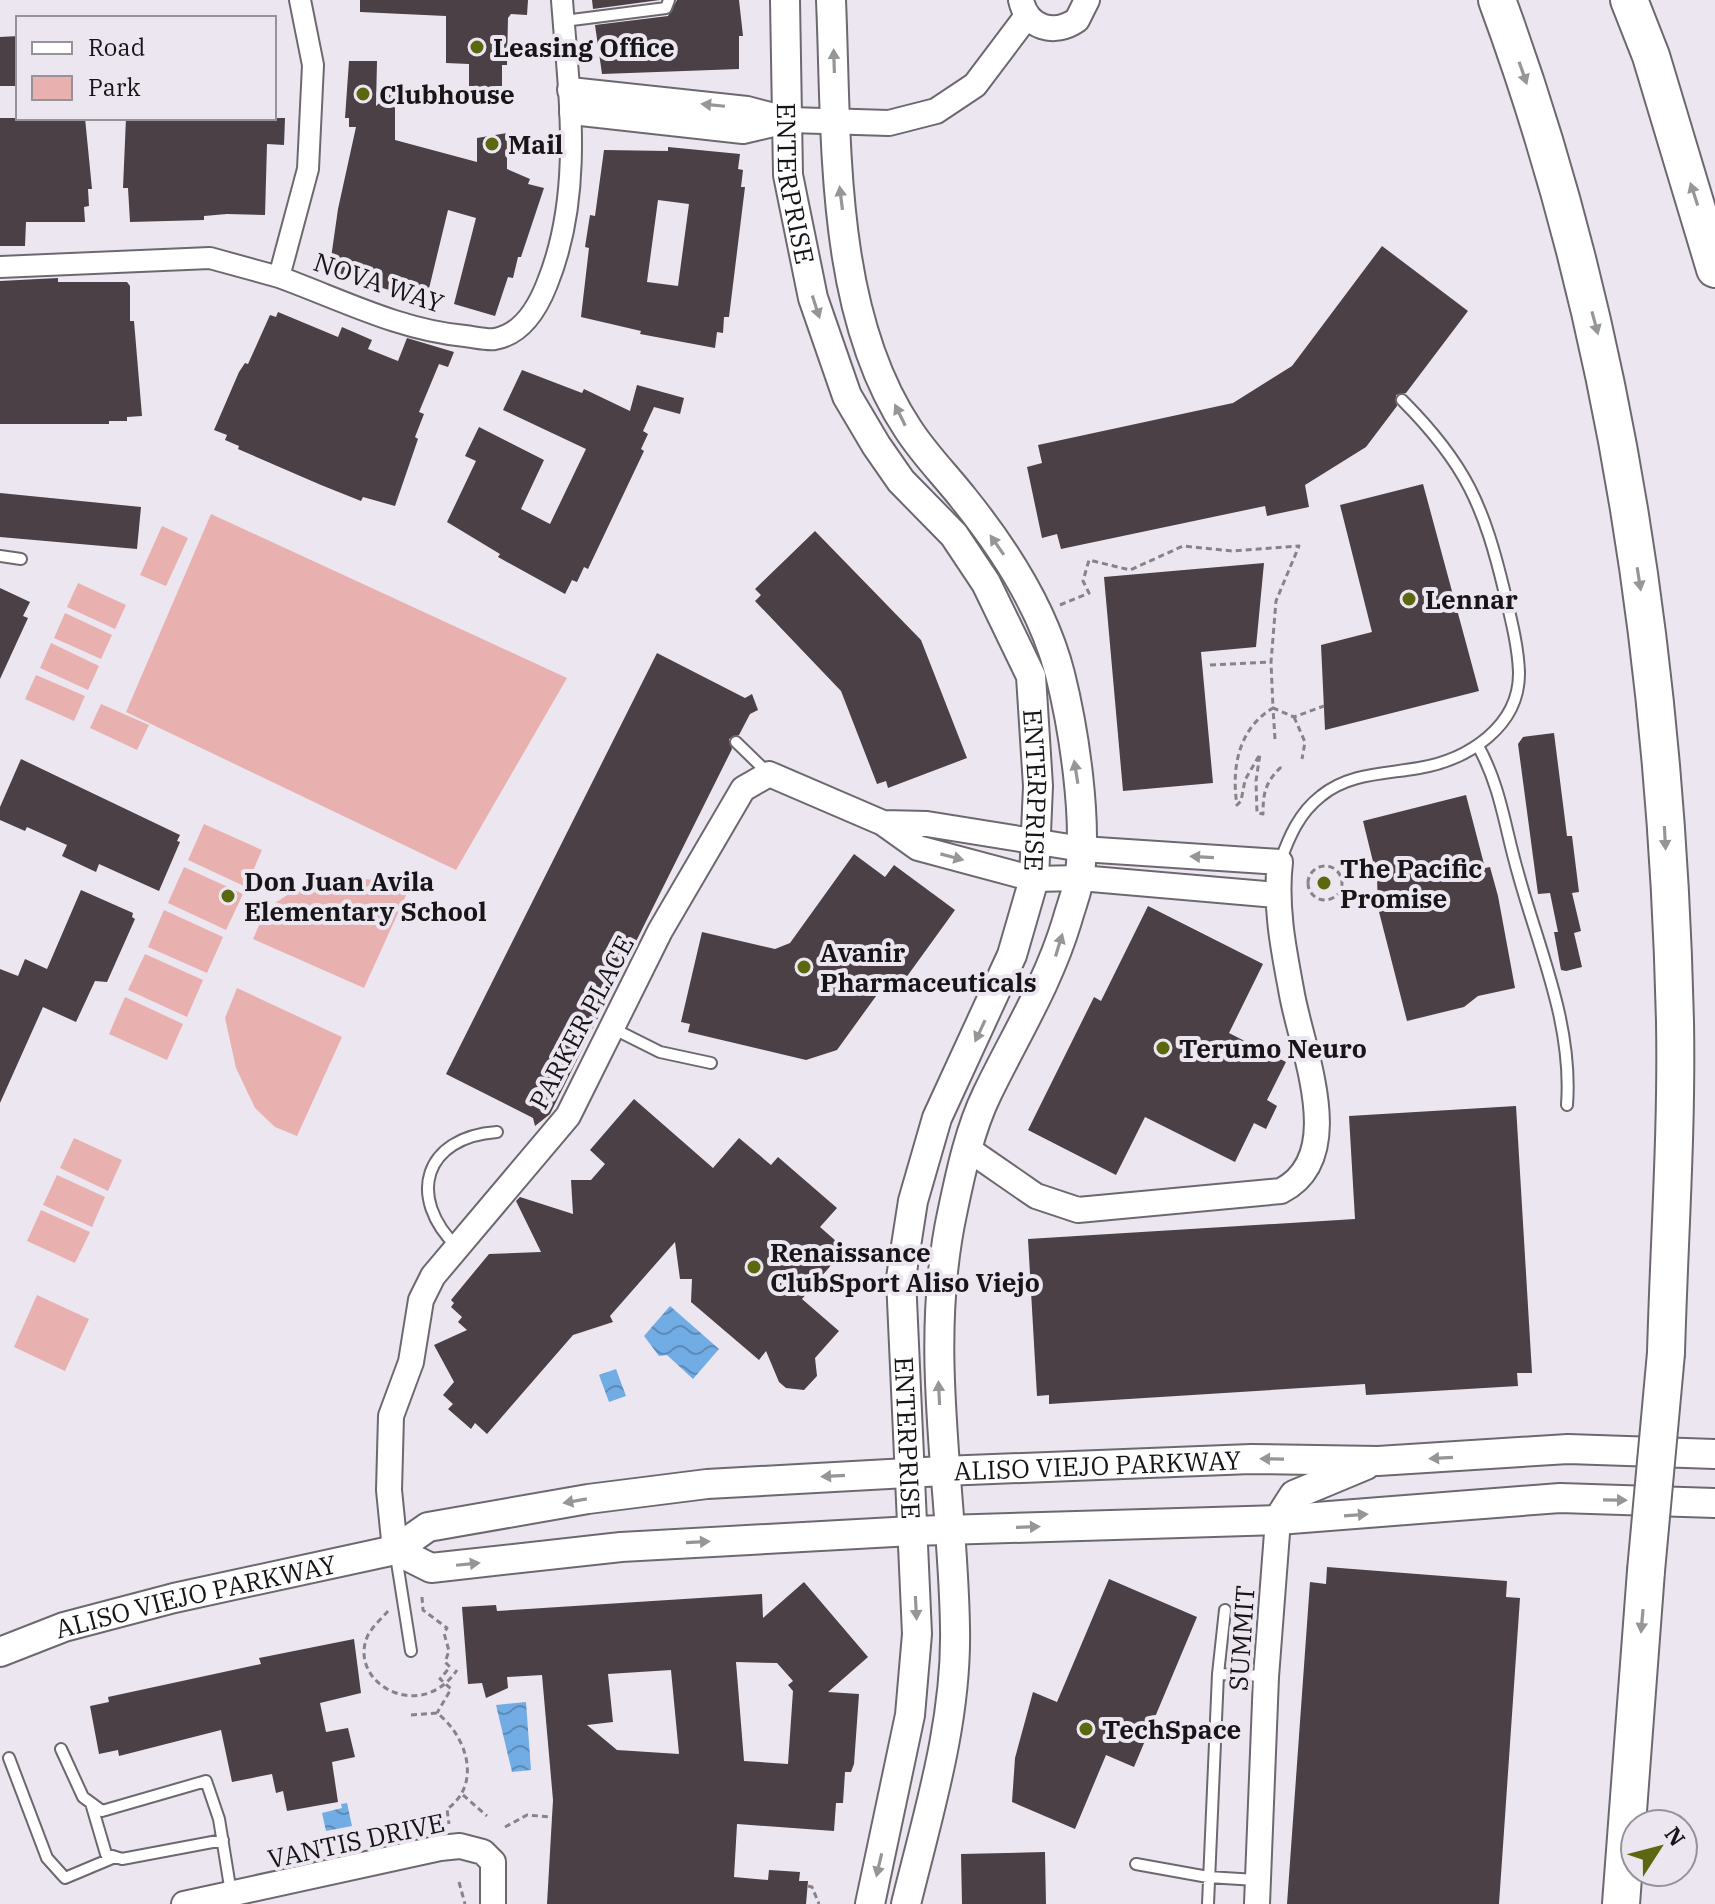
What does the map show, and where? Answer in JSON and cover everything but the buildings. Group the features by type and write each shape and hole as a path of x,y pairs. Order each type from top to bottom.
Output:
{"highway":[{"path":"1497,0 1524,75 1555,178 1601,348 1641,593 1663,810 1675,1024 1666,1353 1637,1671 1621,1904"},
{"path":"1629,0 1656,71 1715,269"},
{"path":"1597,1904 1637,1671"}],"main road":[{"name":"ENTERPRISE","path":"785,0 790,120 788,175 813,298 847,396 901,481 954,535 986,583 1031,676 1038,786 1034,879 1012,955 937,1118 913,1201 901,1278 917,1634 910,1715 870,1904"},
{"name":"ENTERPRISE","path":"831,0 840,188 855,302 868,343 906,427 965,500 1017,574 1035,613 1059,672 1078,786 1082,849 1080,878 1053,967 985,1097 968,1149 939,1288 938,1363 955,1630 954,1696 906,1904"},
{"name":"ALISO VIEJO PARKWAY","path":"0,1652 64,1627 174,1598 285,1571 395,1550 428,1527 588,1499 707,1484 911,1472 1251,1459 1378,1461 1568,1449 1715,1454"},
{"path":"1278,1520 1294,1495 1302,1490 1378,1461"},
{"path":"395,1550 431,1568 621,1547 950,1529 1278,1520 1560,1498 1715,1503"}],"street":[{"name":"NOVA WAY","path":"279,277 308,169 313,65 300,0"},
{"path":"571,101 743,131 790,120 889,123 936,111 975,85 1024,8 1042,27 1060,29 1077,20 1087,0"},
{"name":"NOVA WAY","path":"0,267 210,258 279,277 391,321 440,334 496,339 518,328 537,310 556,261 569,197 571,101 563,10"},
{"path":"769,774 883,823 918,848 1034,879 1080,878 1276,895"},
{"name":"PARKER PLACE","path":"395,1550 389,1490 391,1416 411,1362 421,1300 433,1276 568,1116 660,931 743,789 769,774"},
{"path":"883,823 927,824 1082,849 1280,862 1276,895 1291,992 1308,1057 1316,1110 1310,1166 1296,1183 1281,1191 1078,1210 1036,1196 968,1149"},
{"name":"SUMMIT","path":"1256,1892 1266,1677 1278,1520"},
{"name":"VANTIS DRIVE","path":"184,1904 231,1900 366,1862 460,1846 483,1852 493,1862 493,1904"}],"lane":[{"path":"563,10 666,8 669,0"},
{"path":"1280,862 1294,826 1321,796 1352,778 1449,761 1478,746 1499,728 1512,705 1519,674 1514,633 1500,573 1466,476 1441,439 1402,400"},
{"path":"0,556 21,559"},
{"path":"736,742 769,774"},
{"path":"1478,746 1494,774 1518,874 1547,958 1568,1064 1567,1105"},
{"path":"612,1028 660,1052 711,1063"},
{"path":"457,1247 434,1219 427,1187 431,1169 451,1144 463,1137 497,1132"},
{"path":"395,1550 411,1651"},
{"path":"1208,1904 1218,1674 1225,1610"},
{"path":"1218,1674 1266,1677"},
{"path":"61,1749 83,1797 102,1811 206,1781 223,1840 231,1900"},
{"path":"9,1758 47,1858 65,1878 115,1857"},
{"path":"91,1803 106,1854 122,1859 223,1840"},
{"path":"1136,1864 1208,1877 1256,1892"}],"path":[{"path":"1052,608 1089,593 1083,581 1089,560 1130,570 1183,546 1232,551 1299,546 1276,601 1271,662 1275,739"},
{"path":"1210,665 1271,662"},
{"path":"1294,717 1324,706"},
{"path":"1273,708 1294,717 1305,742 1302,759"},
{"path":"1273,708 1255,719 1245,734 1236,764 1237,805 1241,801 1252,763 1260,754 1256,781 1257,813 1263,814 1262,797 1268,780 1280,768 1285,769"},
{"path":"1310,863 1314,870"},
{"path":"1330,866 1340,873 1342,885 1333,899 1321,900 1312,895 1307,885 1314,870 1330,866"},
{"path":"1307,901 1312,895"},
{"path":"422,1597 423,1610 447,1628 444,1633 449,1651 445,1662 450,1667 440,1679 451,1689 437,1713"},
{"path":"388,1603 388,1611 367,1637 366,1659 374,1677 388,1690 405,1697 422,1696 446,1685 457,1670"},
{"path":"411,1715 437,1713 452,1724 464,1744 467,1768 462,1794 447,1809 449,1824"},
{"path":"462,1794 487,1816"},
{"path":"505,1827 527,1815 552,1817"},
{"path":"459,1882 465,1904"},
{"path":"808,1886 812,1887 819,1904"}],"green space":[{"path":"211,514 567,678 456,870 126,712"},
{"path":"162,526 188,538 166,586 140,575"},
{"path":"78,583 126,605 115,629 67,607"},
{"path":"65,613 112,635 101,659 54,638"},
{"path":"51,643 99,666 88,690 40,668"},
{"path":"36,675 85,696 74,721 25,699"},
{"path":"101,704 149,725 137,750 90,728"},
{"path":"204,824 262,850 246,887 188,860"},
{"path":"184,867 243,894 226,930 168,903"},
{"path":"334,877 377,880 408,891 364,988 253,939 266,909 295,890"},
{"path":"164,910 223,937 207,973 148,947"},
{"path":"145,954 203,980 187,1017 128,990"},
{"path":"237,988 342,1037 297,1136 275,1127 255,1108 236,1068 225,1018"},
{"path":"125,997 183,1024 167,1060 109,1034"},
{"path":"74,1138 122,1160 108,1191 60,1168"},
{"path":"57,1175 105,1197 92,1227 43,1205"},
{"path":"41,1210 90,1232 75,1263 27,1241"},
{"path":"37,1295 89,1319 65,1371 14,1347"}],"water":[{"path":"670,1306 719,1349 693,1379 667,1355 659,1356 644,1336"},
{"path":"616,1369 626,1396 609,1402 599,1375"},
{"path":"526,1702 531,1770 512,1772 496,1705"},
{"path":"347,1803 352,1826 326,1831 322,1813 342,1808 341,1804"}],"place":[{"name":"Leasing Office","path":"477,47"},
{"name":"Clubhouse","path":"363,94"},
{"name":"Mail","path":"492,144"},
{"name":"Lennar","path":"1409,599"},
{"name":"The Pacific Promise","path":"1324,883"},
{"name":"Don Juan Avila Elementary School","path":"228,896"},
{"name":"Avanir Pharmaceuticals","path":"804,967"},
{"name":"Terumo Neuro","path":"1163,1048"},
{"name":"Renaissance ClubSport Aliso Viejo","path":"754,1267"},
{"name":"TechSpace","path":"1086,1729"}]}
